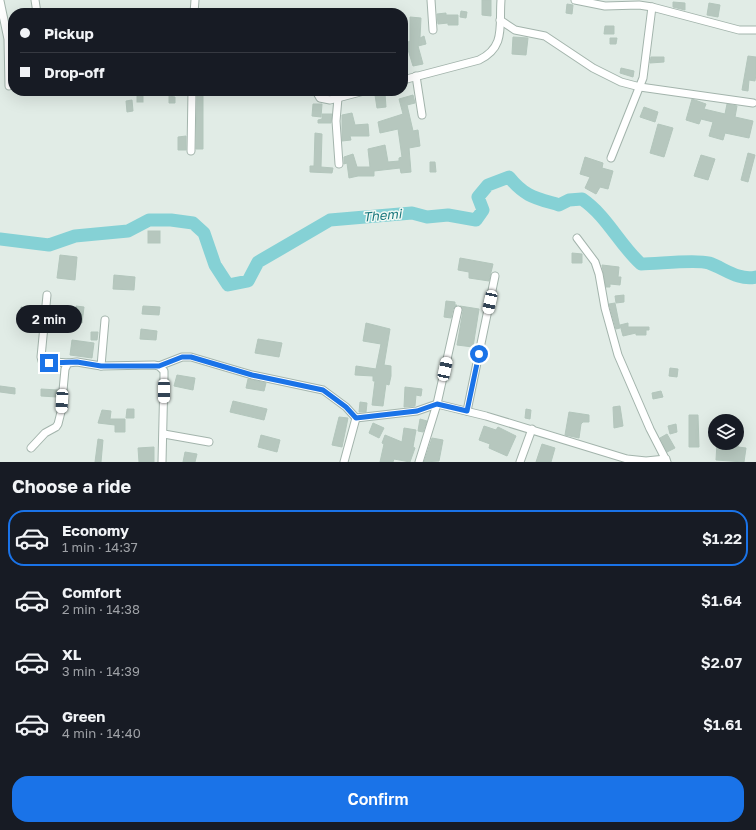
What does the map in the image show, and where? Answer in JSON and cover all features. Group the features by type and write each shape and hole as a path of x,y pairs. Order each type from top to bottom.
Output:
{"street":[{"path":"431,0 433,30"},
{"path":"408,78 479,60 489,55 498,43 501,0"},
{"path":"575,0 588,1 605,6 639,5 652,7 739,30 756,30"},
{"path":"0,1 8,39"},
{"path":"612,158 643,78 652,7"},
{"path":"500,20 515,30 545,36 593,68 621,82 640,87 753,103"},
{"path":"416,76 422,115"},
{"path":"191,151 192,96"},
{"path":"319,96 324,100 345,96"},
{"path":"338,98 336,121 339,164"},
{"path":"356,418 417,411 437,404 532,429 627,459 666,461 650,429 618,355 605,308 599,274 595,262 577,238"},
{"path":"467,411 495,276"},
{"path":"47,295 40,358 42,361 49,363 77,362 101,366 159,366 182,357 191,357 252,375 323,390 346,407 356,418"},
{"path":"419,462 437,404 458,310"},
{"path":"101,366 105,320"},
{"path":"31,448 45,433 56,427 58,424 61,412 65,369 68,363"},
{"path":"159,366 164,371 164,434 162,462"},
{"path":"344,462 356,418"},
{"path":"520,462 532,429"},
{"path":"164,434 209,442"}],"building":[{"path":"482,0 491,0 491,16 482,15"},
{"path":"673,2 685,3 685,10 673,7"},
{"path":"709,3 720,5 718,17 707,15"},
{"path":"567,4 573,5 572,14 566,13"},
{"path":"461,11 467,12 466,18 460,17"},
{"path":"446,13 446,15 458,15 458,25 448,25 448,23 438,24 437,14"},
{"path":"410,17 421,18 420,38 424,36 426,44 418,46 423,64 413,66 408,50 408,42 410,41"},
{"path":"605,26 614,26 614,34 604,34"},
{"path":"513,37 528,38 526,55 512,54"},
{"path":"610,38 617,38 616,44 610,44"},
{"path":"748,56 756,57 756,74 755,81 749,80 748,91 742,90"},
{"path":"651,57 664,57 664,62 650,63"},
{"path":"621,68 634,71 633,77 620,73"},
{"path":"413,95 415,103 407,105 413,131 418,130 420,146 409,148 411,172 401,173 400,168 374,171 374,176 358,176 349,178 347,163 344,164 344,157 353,154 357,167 370,167 368,149 385,145 388,162 399,161 399,158 402,157 398,129 380,133 378,122 403,114 399,99"},
{"path":"137,96 143,96 143,102 137,102"},
{"path":"169,96 175,97 175,103 169,103"},
{"path":"197,96 203,96 203,149 196,149"},
{"path":"375,96 385,96 386,107 377,108"},
{"path":"692,99 706,104 704,109 725,114 727,104 737,106 735,117 753,121 749,138 725,133 723,140 709,136 713,122 701,119 699,124 686,120"},
{"path":"132,100 133,111 127,112 126,101"},
{"path":"313,104 322,104 321,117 312,116"},
{"path":"644,107 658,112 655,122 640,117"},
{"path":"352,113 355,125 368,124 369,136 350,136 351,140 342,141 342,115"},
{"path":"322,114 332,114 331,123 318,123 318,120 322,119"},
{"path":"658,124 673,128 664,157 650,153"},
{"path":"315,133 322,134 321,167 333,168 332,173 310,172 310,166 314,166"},
{"path":"186,136 186,150 178,150 178,137"},
{"path":"748,153 755,155 748,182 741,180"},
{"path":"701,155 715,159 708,180 694,176"},
{"path":"585,157 603,163 602,168 613,171 608,189 600,187 596,194 585,188 590,177 580,174"},
{"path":"430,162 435,162 436,172 430,172"},
{"path":"148,231 160,231 160,243 148,243"},
{"path":"572,253 582,254 582,263 572,263"},
{"path":"60,255 77,257 75,280 57,278"},
{"path":"460,258 493,264 489,281 469,278 469,272 458,270"},
{"path":"602,265 619,267 618,277 621,277 620,285 610,284 610,287 606,287"},
{"path":"114,275 135,277 134,290 113,289"},
{"path":"624,295 624,302 616,303 615,296"},
{"path":"446,301 455,302 455,305 457,305 453,309 451,318 444,317"},
{"path":"615,303 620,328 616,329 609,304"},
{"path":"76,306 84,307 82,323 74,322"},
{"path":"143,306 160,307 159,315 142,314"},
{"path":"460,306 479,309 473,347 457,345 463,311"},
{"path":"21,307 32,309 31,319 20,318"},
{"path":"366,323 390,329 384,365 391,366 391,376 389,385 386,384 383,406 372,405 375,381 373,381 373,376 355,375 356,366 376,369 381,344 363,341"},
{"path":"628,323 628,327 649,327 649,330 646,330 646,335 636,335 636,333 623,336 620,325"},
{"path":"141,329 157,331 156,340 140,339"},
{"path":"91,332 98,332 97,340 91,340"},
{"path":"258,339 282,343 279,357 255,353"},
{"path":"72,340 94,343 92,358 70,355"},
{"path":"670,368 678,369 677,377 669,376"},
{"path":"177,375 195,378 193,390 174,386"},
{"path":"248,379 266,383 264,391 246,388"},
{"path":"0,386 15,388 15,394 0,392"},
{"path":"405,387 422,389 421,396 416,395 415,406 404,407"},
{"path":"41,389 58,390 57,397 41,396"},
{"path":"661,391 663,397 653,399 652,393"},
{"path":"233,401 267,409 264,420 230,412"},
{"path":"360,402 367,403 366,412 359,412"},
{"path":"620,406 623,426 614,428 613,407"},
{"path":"127,409 134,409 134,418 126,418"},
{"path":"526,409 531,410 530,419 525,418"},
{"path":"102,410 111,411 110,419 125,419 125,432 115,432 115,425 98,423"},
{"path":"569,412 589,415 589,422 583,422 581,424 579,438 565,435"},
{"path":"689,415 698,415 699,447 689,447"},
{"path":"339,417 348,418 342,447 332,445"},
{"path":"420,419 427,421 423,432 418,431"},
{"path":"373,423 384,428 379,438 369,433"},
{"path":"676,424 677,432 670,434 668,426"},
{"path":"484,426 496,430 498,427 516,436 507,456 489,448 490,444 479,440"},
{"path":"404,428 416,430 413,447 415,448 410,462 394,459 393,462 380,462 384,444 382,443 385,435 402,442"},
{"path":"667,434 675,448 667,452 660,438"},
{"path":"261,435 280,440 277,452 258,447"},
{"path":"432,438 443,440 439,461 424,462"},
{"path":"98,439 103,440 101,462 95,462"},
{"path":"542,444 555,448 551,462 536,462"},
{"path":"154,447 154,462 139,462 138,448"},
{"path":"744,448 746,448 744,462 716,460 717,450 744,450"},
{"path":"185,452 197,454 195,462 183,462"}],"waterway":[{"name":"Themi","path":"0,239 49,245 75,236 128,231 149,220 171,220 193,223 204,233 215,265 228,285 248,281 258,262 330,220 412,213 427,217 448,215 476,220 483,210 478,197 488,185 509,177 520,189 531,196 559,205 569,200 582,199 599,214 641,264 703,262 715,265 737,276 749,278 756,277"}],"route":[{"path":"49,363 77,362 101,366 159,366 182,357 191,357 252,375 323,390 346,407 356,418 417,411 437,404 467,411 479,354"}]}
